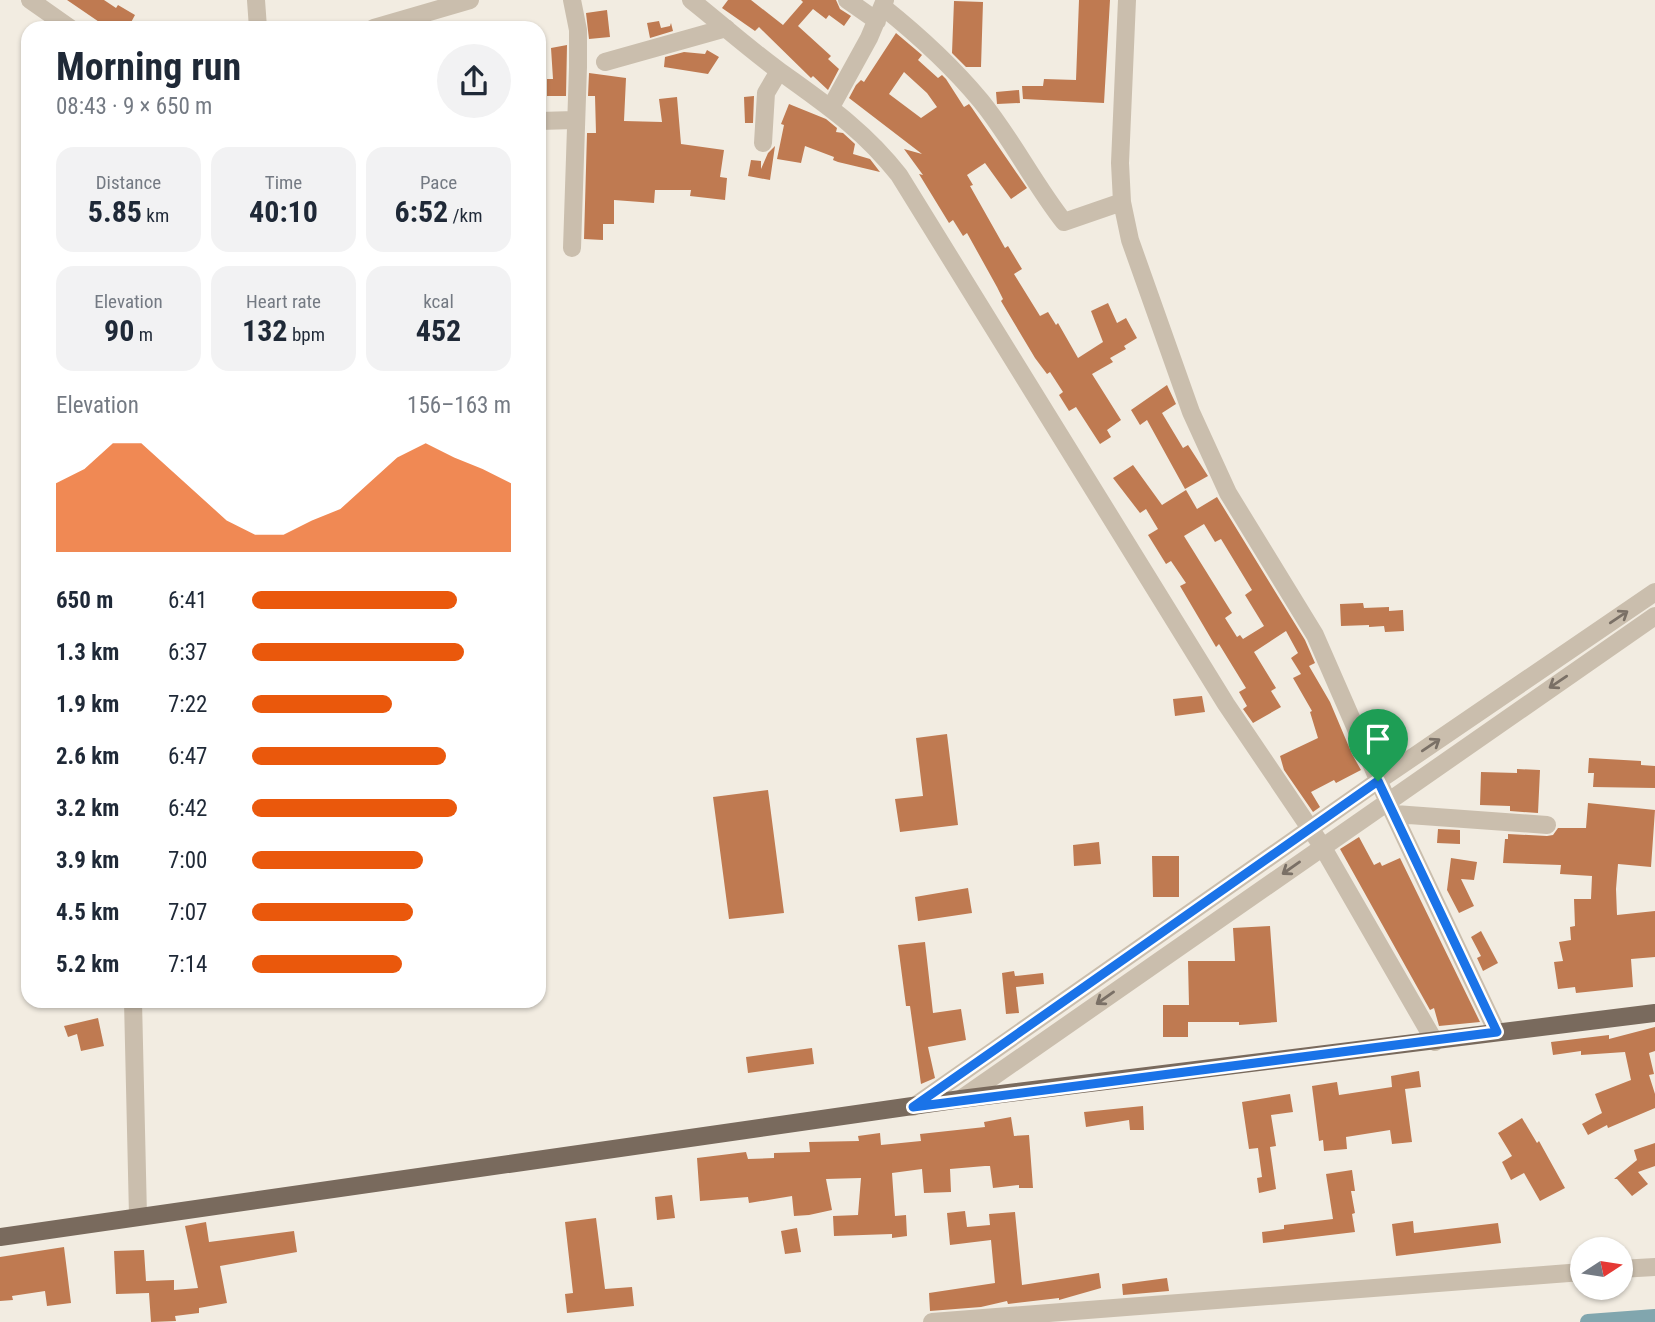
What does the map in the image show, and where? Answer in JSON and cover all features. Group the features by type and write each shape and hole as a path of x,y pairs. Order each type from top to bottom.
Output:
{"main road":[{"path":"0,1237 274,1199 590,1150 961,1099 1655,1013"}],"street":[{"path":"30,0 60,21"},
{"path":"256,0 258,21"},
{"path":"398,21 470,0"},
{"path":"572,0 578,30 572,248"},
{"path":"691,0 779,71 831,107 867,138 899,175 1226,704 1322,846 1435,1042"},
{"path":"848,0 882,9 922,38 981,101 1044,197 1064,222 1122,202"},
{"path":"1128,0 1120,163 1122,202 1130,240 1207,451 1228,493 1315,635 1378,781 1497,1032"},
{"path":"831,107 882,9"},
{"path":"605,62 726,28"},
{"path":"763,143 766,93 779,71"},
{"path":"546,121 575,120"},
{"path":"913,1107 1378,781 1655,592"},
{"path":"961,1099 1322,846 1391,807 1655,616"},
{"path":"1391,807 1547,825"},
{"path":"134,1008 138,1216"},
{"path":"1633,1268 1655,1267"},
{"path":"932,1322 1570,1273"}],"building":[{"path":"67,0 104,0 135,15 132,21 98,21"},
{"path":"728,0 751,0 783,25 803,2 801,0 836,0 840,9 851,16 844,26 829,15 826,19 813,9 798,26 831,56 828,59 839,69 828,90 813,76 811,78 759,27 755,31 722,8"},
{"path":"1079,0 1110,0 1104,103 1023,99 1022,86 1043,86 1044,79 1076,80"},
{"path":"954,1 983,2 981,67 966,67 952,53"},
{"path":"607,10 610,37 589,39 586,13"},
{"path":"659,21 661,28 670,26 671,23 673,31 650,38 647,23"},
{"path":"896,33 922,55 918,60 938,78 942,75 946,79 964,107 969,104 1027,188 1011,199 985,163 967,175 973,185 970,186 1005,248 1008,246 1022,269 1014,274 1040,316 1048,312 1056,325 1058,323 1078,358 1103,342 1091,311 1108,303 1117,323 1126,318 1137,338 1124,346 1126,349 1110,358 1113,362 1092,374 1121,420 1107,430 1111,437 1100,444 1076,407 1069,411 1059,395 1063,392 1050,372 1047,374 1035,358 1001,301 1003,299 967,233 963,236 953,220 949,223 919,174 923,175 904,149 922,154 849,98 856,85 861,80 864,82","holes":["904,72 927,93 937,107 921,118 889,94"]},
{"path":"567,45 566,96 547,96 547,79 553,79 551,48"},
{"path":"707,50 719,57 708,74 664,67 665,57 684,52 705,54"},
{"path":"589,73 626,78 624,121 662,122 659,99 677,97 681,144 724,150 720,177 727,178 725,200 690,196 691,190 655,190 654,203 614,200 614,224 603,224 603,240 584,239 587,133 596,133 595,96 588,96"},
{"path":"1019,90 1020,103 997,104 996,92"},
{"path":"754,96 753,123 745,123 744,97"},
{"path":"789,104 826,119 837,128 836,132 843,133 855,144 853,154 870,159 880,172 838,162 833,160 834,157 805,146 801,163 777,159 784,125 781,124"},
{"path":"775,146 770,180 748,176 751,160 761,161 761,169 768,153"},
{"path":"1167,385 1176,404 1162,413 1183,448 1188,445 1208,476 1185,489 1147,420 1140,425 1131,410"},
{"path":"1133,465 1162,505 1186,490 1197,509 1217,497 1305,640 1315,663 1309,666 1330,702 1361,770 1311,792 1320,807 1313,812 1284,770 1280,756 1318,738 1310,712 1312,711 1293,678 1301,674 1291,658 1298,653 1286,631 1254,652 1276,688 1271,691 1281,707 1253,723 1243,709 1247,706 1239,692 1246,688 1219,644 1216,647 1180,586 1186,583 1171,561 1166,564 1148,535 1158,529 1146,509 1140,513 1113,478","holes":["1204,524 1215,542 1221,539 1252,590 1245,595 1264,626 1243,639 1240,635 1237,637 1225,618 1232,613 1184,536"]},
{"path":"1363,603 1364,608 1389,607 1389,611 1403,610 1404,631 1385,632 1384,626 1341,626 1340,604"},
{"path":"1202,696 1205,712 1175,716 1173,699"},
{"path":"947,734 958,825 900,832 895,799 923,796 916,738"},
{"path":"1589,758 1641,761 1641,765 1655,766 1655,788 1593,787 1594,773 1588,773"},
{"path":"1517,769 1540,770 1538,813 1510,811 1510,806 1480,805 1481,772 1517,773"},
{"path":"768,790 784,913 729,919 713,797"},
{"path":"1588,803 1655,810 1651,867 1618,864 1616,889 1617,915 1655,911 1655,957 1631,959 1633,987 1576,993 1575,987 1558,989 1554,962 1563,961 1559,942 1571,940 1570,927 1575,926 1574,899 1591,899 1592,876 1560,874 1561,865 1503,863 1505,839 1508,839 1508,834 1547,836 1553,835 1558,828 1586,828"},
{"path":"1438,829 1460,830 1460,844 1437,843"},
{"path":"1359,837 1374,865 1380,862 1382,866 1400,858 1480,1022 1439,1026 1434,1008 1430,1010 1340,849"},
{"path":"1099,842 1101,864 1074,866 1073,845"},
{"path":"1152,856 1179,856 1179,897 1153,897"},
{"path":"1451,858 1477,862 1474,880 1461,879 1474,906 1459,913 1447,890"},
{"path":"968,888 972,913 918,921 915,897"},
{"path":"1270,926 1277,1022 1239,1025 1239,1022 1188,1022 1188,1037 1163,1037 1163,1005 1189,1005 1188,961 1235,961 1233,928"},
{"path":"1481,931 1498,963 1483,971 1477,958 1481,956 1471,937"},
{"path":"925,942 933,1013 961,1009 966,1040 928,1047 935,1078 921,1084 898,945"},
{"path":"1014,971 1015,976 1043,973 1044,984 1016,987 1019,1013 1006,1014 1002,973"},
{"path":"98,1018 104,1046 81,1051 77,1034 68,1037 64,1026"},
{"path":"1655,1027 1655,1051 1649,1053 1654,1074 1649,1075 1655,1094 1655,1108 1608,1128 1607,1125 1588,1135 1582,1124 1602,1113 1595,1094 1631,1080 1625,1052 1581,1055 1581,1051 1553,1055 1551,1042 1609,1035 1609,1039"},
{"path":"812,1048 814,1064 748,1073 746,1057"},
{"path":"1419,1071 1421,1087 1405,1089 1412,1142 1392,1144 1390,1130 1346,1137 1347,1149 1324,1151 1323,1140 1319,1141 1312,1086 1337,1082 1339,1095 1392,1087 1391,1076"},
{"path":"1290,1094 1293,1112 1271,1115 1276,1146 1270,1147 1276,1189 1259,1193 1257,1178 1262,1177 1258,1148 1249,1149 1242,1102"},
{"path":"1143,1106 1144,1130 1130,1130 1129,1120 1086,1127 1084,1112"},
{"path":"1011,1117 1014,1136 1029,1135 1033,1188 1019,1188 1019,1185 993,1188 990,1166 950,1169 951,1192 924,1193 922,1169 892,1173 895,1216 906,1215 907,1236 834,1236 833,1216 858,1215 861,1178 826,1179 832,1210 809,1215 794,1216 792,1196 749,1203 748,1197 700,1201 697,1158 746,1152 748,1159 774,1158 774,1153 810,1152 809,1142 859,1141 858,1136 880,1133 881,1145 921,1141 920,1134 985,1127 984,1122"},
{"path":"1522,1118 1537,1143 1539,1141 1565,1188 1540,1201 1524,1173 1511,1180 1502,1162 1512,1156 1498,1133"},
{"path":"1655,1143 1655,1166 1638,1172 1648,1184 1632,1196 1614,1179 1637,1160 1634,1150"},
{"path":"1352,1170 1355,1191 1351,1191 1355,1213 1352,1214 1355,1232 1263,1243 1262,1232 1284,1229 1284,1225 1333,1219 1326,1174"},
{"path":"672,1195 675,1218 657,1220 655,1197"},
{"path":"965,1211 967,1227 990,1225 989,1214 1015,1212 1022,1285 1099,1273 1101,1288 1059,1300 1008,1304 1007,1301 981,1307 930,1311 929,1293 995,1283 991,1240 950,1245 947,1213"},
{"path":"596,1218 605,1289 632,1287 634,1306 567,1313 565,1294 573,1293 565,1222"},
{"path":"1413,1221 1414,1233 1498,1223 1501,1243 1396,1256 1392,1224"},
{"path":"206,1222 209,1242 294,1231 297,1252 220,1266 227,1303 199,1308 199,1313 175,1316 176,1321 151,1322 149,1293 116,1294 114,1251 144,1250 146,1281 174,1280 174,1290 198,1288 185,1226"},
{"path":"797,1228 801,1252 785,1254 781,1231"},
{"path":"64,1247 71,1303 47,1306 45,1291 12,1296 13,1300 0,1301 0,1257"},
{"path":"1167,1278 1169,1291 1123,1295 1122,1284"}],"waterway":[{"path":"1588,1322 1655,1317"}],"route":[{"path":"1378,781 1497,1032 913,1107 1311,829 1378,781"}]}
